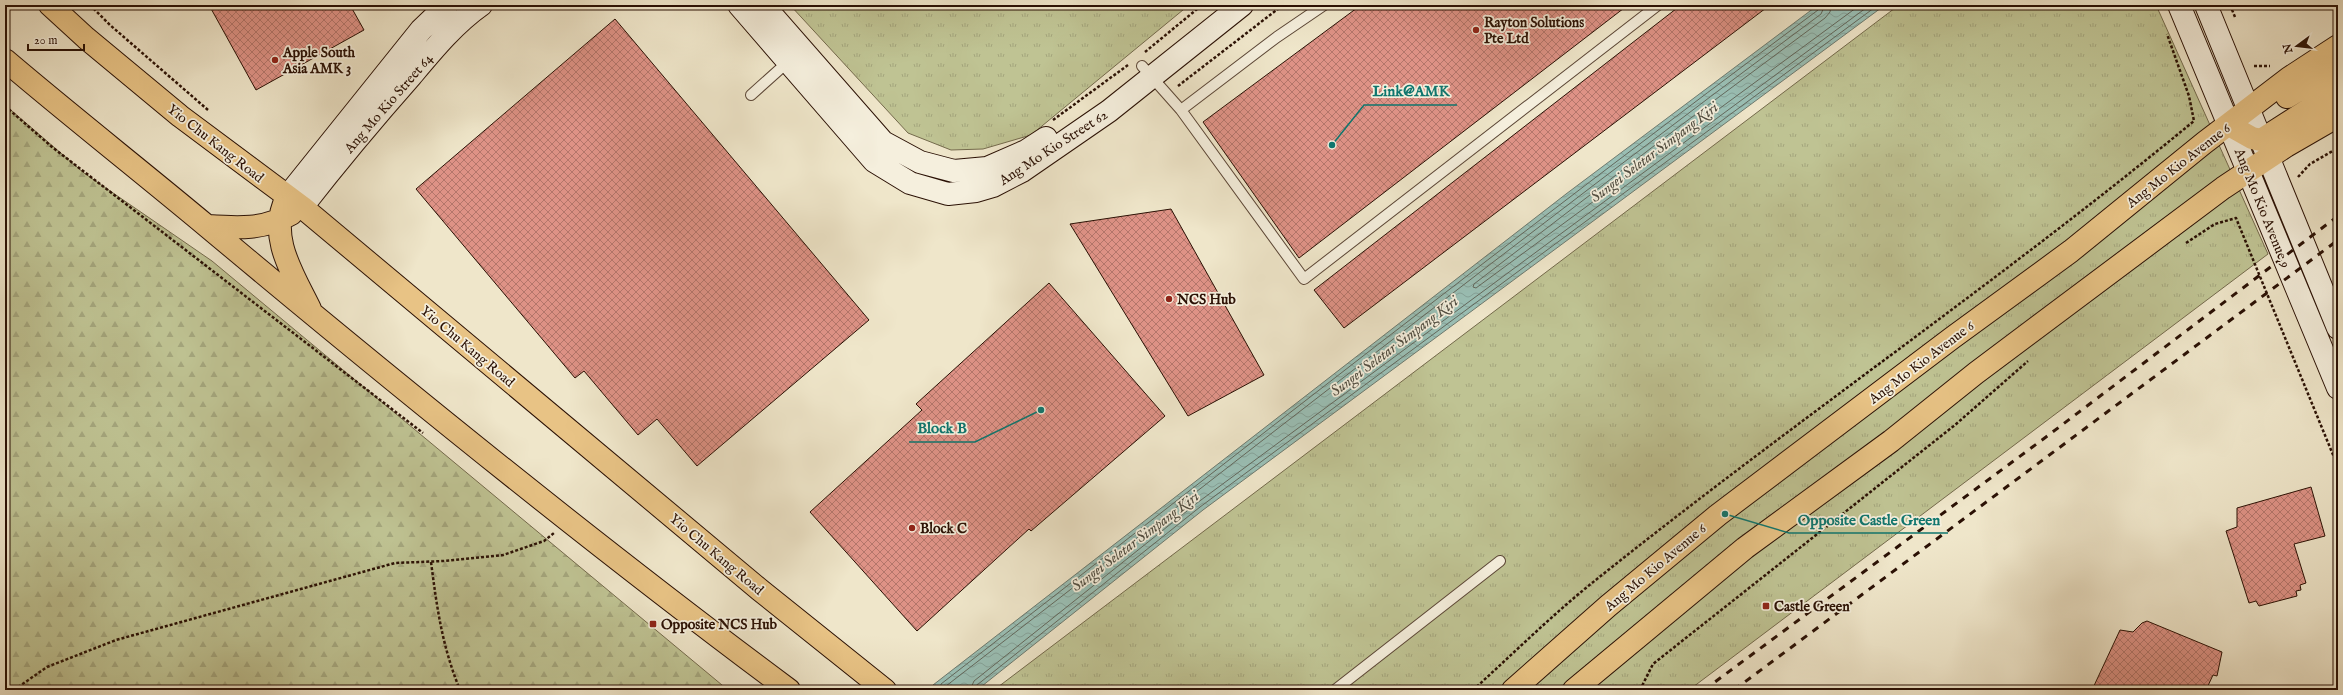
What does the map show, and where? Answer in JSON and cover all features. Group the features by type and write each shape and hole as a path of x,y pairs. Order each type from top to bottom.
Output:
{"main road":[{"name":"Yio Chu Kang Road","path":"50,5 86,38 180,116 294,202 760,590 878,684"},
{"name":"Ang Mo Kio Avenue 6","path":"1513,690 1608,606 1718,515 1952,338 2071,251 2229,124 2249,111 2290,78 2338,46"},
{"path":"5,60 84,127 207,226 560,531 789,690"},
{"path":"2249,111 2269,107 2338,66"},
{"path":"1574,690 1745,548 1891,441 1976,373 2248,171 2264,149 2338,91"},
{"path":"2264,149 2338,116"},
{"path":"2229,124 2252,138 2264,149"},
{"path":"207,226 251,228 279,220 294,202"},
{"path":"279,220 280,240 286,259 314,317"}],"street":[{"name":"Ang Mo Kio Street 64","path":"294,202 402,53 421,30 447,5"},
{"name":"Ang Mo Kio Street 64","path":"294,202 356,138 454,28 480,5"},
{"name":"Ang Mo Kio Street 62","path":"739,5 795,55"},
{"name":"Ang Mo Kio Street 62","path":"763,5 795,55 874,161 910,183 948,194 976,191 993,186 1018,163 1106,107 1141,66 1242,5"},
{"name":"Ang Mo Kio Street 62","path":"1018,163 1026,151 1078,117 1218,5"},
{"name":"Ang Mo Kio Avenue 9","path":"2180,5 2338,388"},
{"name":"Ang Mo Kio Avenue 9","path":"2206,5 2338,328"}],"lane":[{"path":"1181,110 1277,37 1324,5"},
{"path":"1141,66 1181,110 1231,170 1304,279 1658,5"},
{"path":"402,53 419,67"},
{"path":"751,95 795,55"},
{"path":"1335,690 1500,561"}],"path":[{"path":"90,5 110,25 211,112"},
{"path":"1048,124 1141,66 1202,5"},
{"path":"1168,95 1283,5"},
{"path":"1473,690 1595,580 1906,342 2115,186 2194,121 2190,96 2167,33"},
{"path":"5,106 52,147 427,436"},
{"path":"2297,181 2299,175 2310,164 2338,148"},
{"path":"2184,244 2215,224 2236,218 2338,467"},
{"path":"1640,690 1653,664 1955,425 2029,361"},
{"path":"546,529 560,531"},
{"path":"14,690 48,667 116,640 372,568 395,563 431,562 503,555 544,541 560,531"},
{"path":"431,562 440,630 450,667 460,690"}],"green space":[{"path":"790,5 1189,5 1031,135 983,149 951,150 908,133"},
{"path":"1899,5 2156,5 2268,254 1689,690 994,690"},
{"path":"5,105 84,173 212,261 728,690 5,690"}],"water":[{"name":"Sungei Seletar Simpang Kiri","path":"1818,5 1885,5 1203,510 977,690 938,690 933,685 1566,194"}],"building":[{"name":"Apple South Asia AMK 3","path":"209,5 350,5 364,30 256,90"},
{"path":"1361,5 1628,5 1299,258 1203,122"},
{"path":"1681,5 1770,5 1344,328 1314,290"},
{"path":"615,19 869,320 697,466 657,419 638,435 584,371 575,378 416,189"},
{"name":"NCS Hub","path":"1171,209 1264,375 1188,416 1070,224"},
{"path":"1049,283 1165,416 1031,531 1029,529 917,631 810,512 922,410 916,404"},
{"path":"2311,487 2325,536 2294,544 2306,583 2300,585 2301,590 2296,591 2297,596 2259,606 2256,601 2249,603 2226,531 2237,527 2237,508"},
{"path":"2147,621 2222,652 2217,676 2213,675 2206,690 2166,690 2156,685 2153,690 2092,690 2120,630 2133,632 2142,623"}],"railway":[{"path":"1704,690 2046,437 2338,216"},
{"path":"1734,690 2338,240"}],"place":[{"name":"Rayton Solutions Pte Ltd","path":"1476,30"},
{"name":"Apple South Asia AMK 3","path":"275,60"},
{"name":"Link@AMK","path":"1332,145"},
{"name":"NCS Hub","path":"1169,299"},
{"name":"Block B","path":"1041,410"},
{"name":"Opposite Castle Green","path":"1725,514"},
{"name":"Block C","path":"912,528"},
{"name":"Castle Green","path":"1766,606"},
{"name":"Opposite NCS Hub","path":"653,624"}]}
